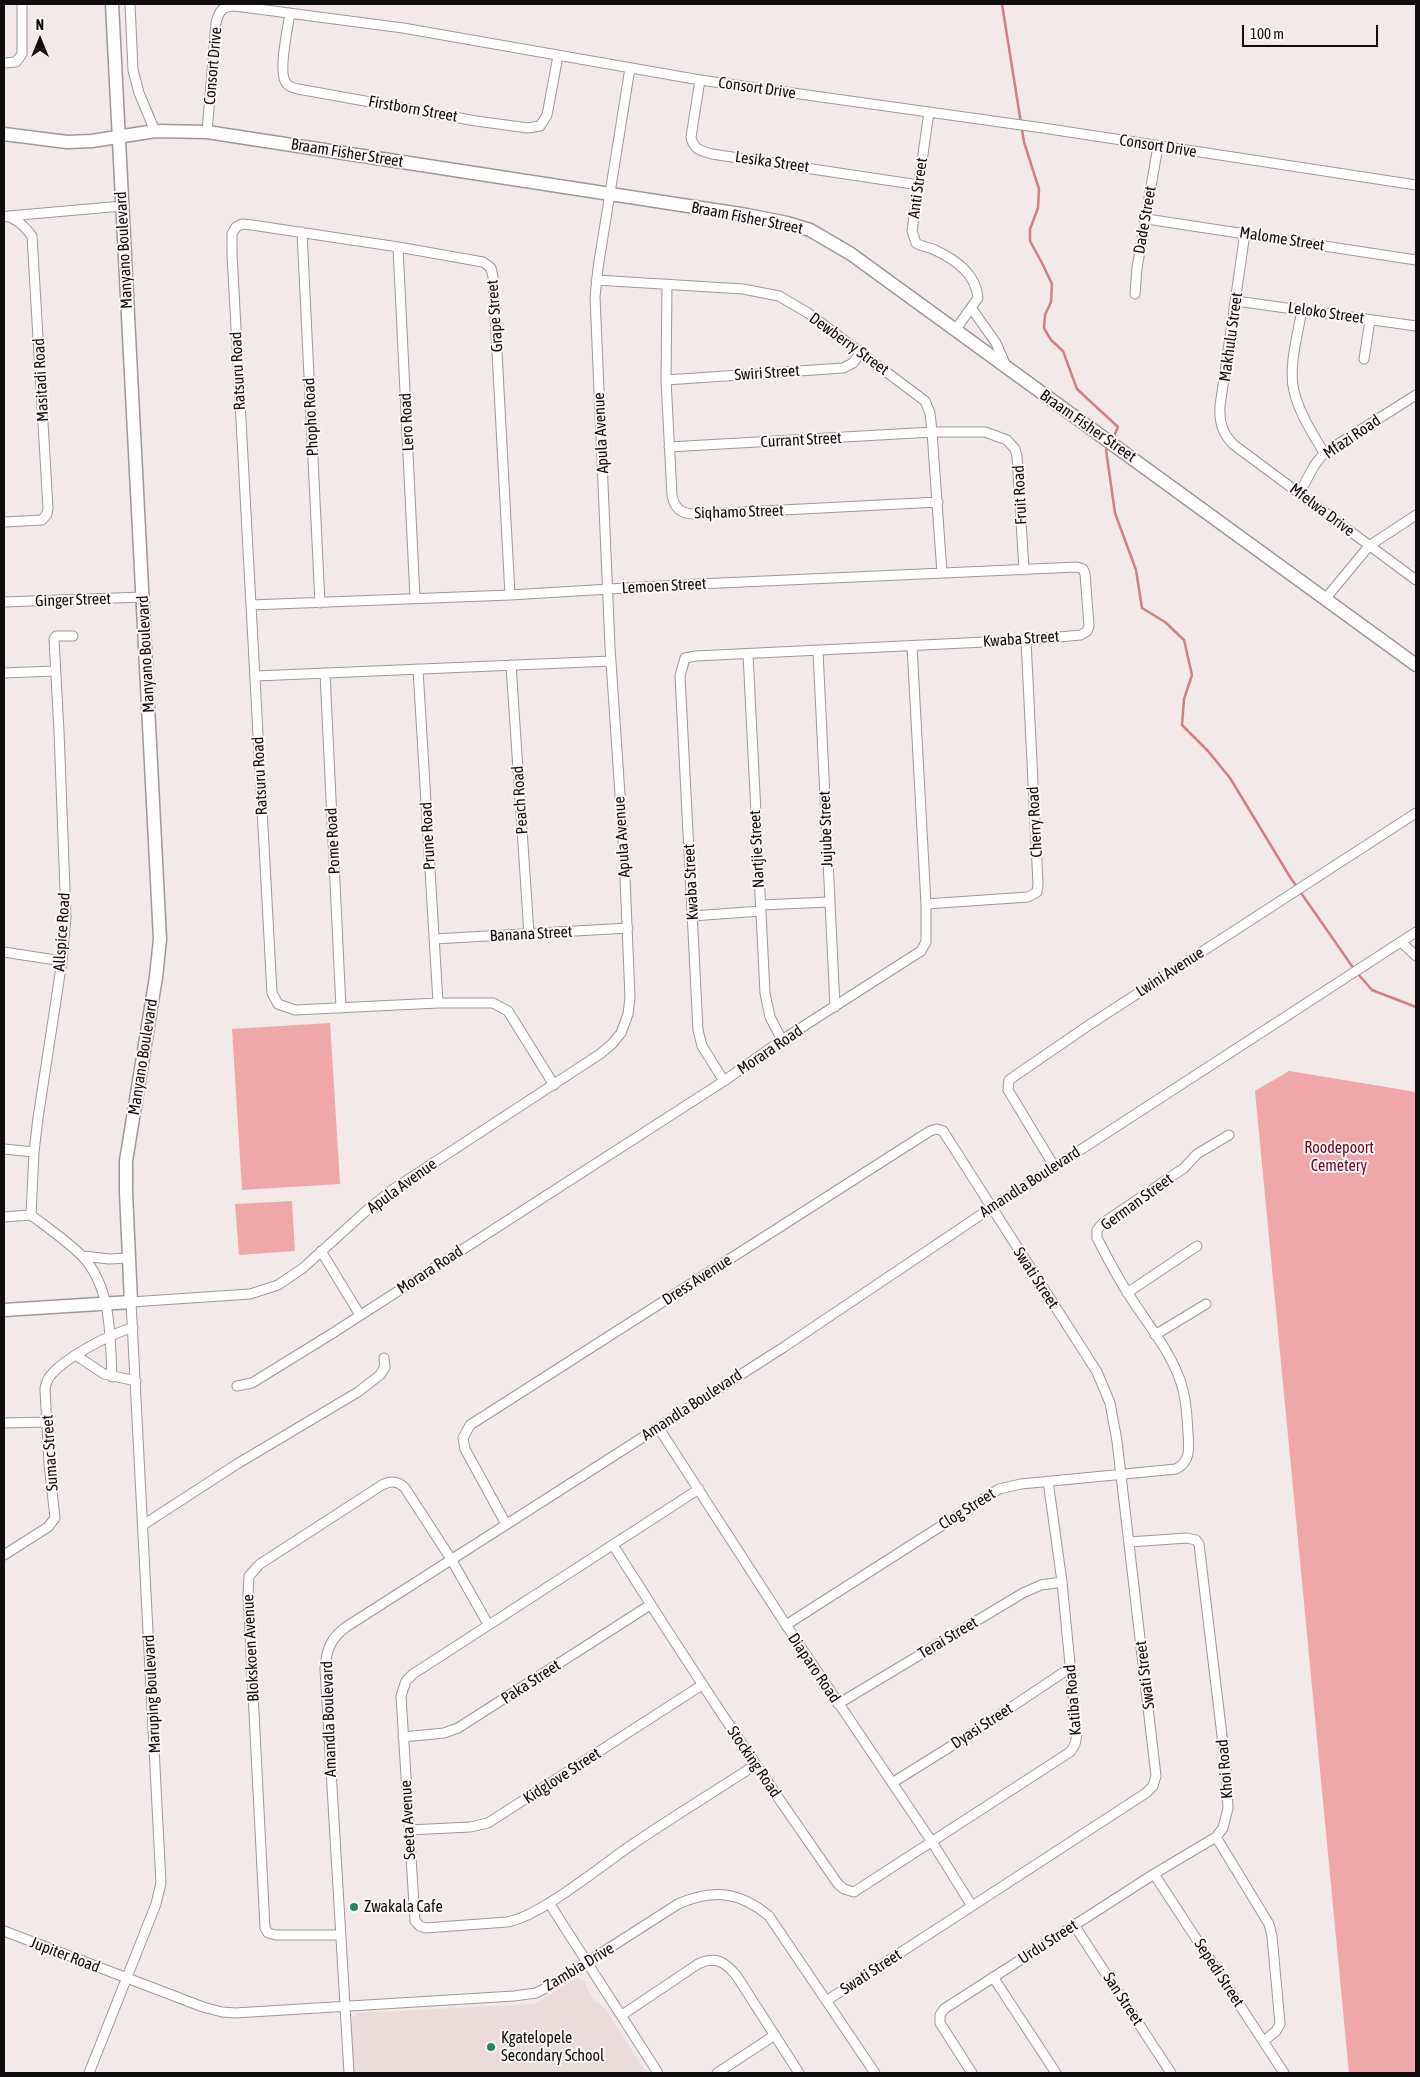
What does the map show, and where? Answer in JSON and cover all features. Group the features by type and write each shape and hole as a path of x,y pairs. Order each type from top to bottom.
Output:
{"street":[{"path":"4,63 16,62 22,54 22,4"},
{"name":"Manyano Boulevard","path":"112,4 160,939 156,977 126,1161 131,1302"},
{"path":"130,4 133,70 139,94 155,131"},
{"name":"Consort Drive","path":"208,132 216,23 223,8 235,6 418,31 700,80 1044,128 1416,184"},
{"name":"Firstborn Street","path":"290,13 282,70 287,84 298,89 476,121 528,128 540,126 547,115 558,56"},
{"name":"Apula Avenue","path":"131,1302 233,1296 266,1290 290,1278 392,1190 600,1054 618,1038 623,1028 628,1014 630,998 628,928 611,660 596,331 596,280 630,68"},
{"name":"Lesika Street","path":"700,80 691,137 695,148 699,150 712,154 918,185"},
{"name":"Anti Street","path":"929,112 912,226 913,238 919,245 934,250 955,261 970,274 977,290 978,298 972,309"},
{"name":"Braam Fisher Street","path":"4,134 67,142 155,131 208,132 747,215 810,230 852,254 1416,665"},
{"name":"Dade Street","path":"1135,294 1137,268 1147,219 1158,146"},
{"path":"5,216 122,206"},
{"name":"Masitadi Road","path":"4,522 42,520 48,511 32,236 18,221 5,216"},
{"name":"Malome Street","path":"1147,219 1416,260"},
{"name":"Grape Street","path":"236,227 242,224 252,224 398,247 483,262 491,268 510,595"},
{"name":"Ratsuru Road","path":"236,227 232,234 232,254 272,993 278,1004 288,1009 484,1002 500,1005 514,1019 554,1085"},
{"name":"Phopho Road","path":"302,232 320,603"},
{"name":"Makhulu Street","path":"1228,439 1222,428 1219,414 1245,233"},
{"name":"Lero Road","path":"398,247 415,598"},
{"name":"Dewberry Street","path":"596,280 742,289 779,296 808,313 925,401 930,413 932,432 942,573"},
{"name":"Siqhamo Street","path":"667,284 666,380 673,502 678,510 686,514 938,502"},
{"name":"Leloko Street","path":"1236,301 1416,326"},
{"path":"956,329 972,309 996,343 1007,367"},
{"path":"1302,310 1294,358 1293,389 1301,412 1324,453"},
{"path":"1364,359 1370,320"},
{"name":"Swiri Street","path":"666,380 843,368 853,364 861,352"},
{"name":"Mfazi Road","path":"1300,492 1314,466 1324,453 1416,394"},
{"name":"Currant Street","path":"670,446 932,432"},
{"name":"Fruit Road","path":"932,432 985,432 1000,436 1015,449 1019,463 1024,570"},
{"name":"Mfelwa Drive","path":"1228,439 1416,580"},
{"path":"1326,598 1369,546 1416,515"},
{"name":"Lemoen Street","path":"251,606 1077,567 1083,569 1086,574 1089,626 1087,632 1081,634"},
{"name":"Ginger Street","path":"4,602 143,598"},
{"name":"Kwaba Street","path":"724,1081 706,1054 699,1037 680,676 685,658 1026,640 1081,634"},
{"name":"Allspice Road","path":"31,1215 34,1152 62,961 66,900 54,639 56,636 73,636"},
{"name":"Cherry Road","path":"926,904 1028,896 1037,892 1026,640"},
{"name":"Morara Road","path":"237,1386 252,1383 360,1315 724,1081 782,1040 921,951 926,942 926,904 912,646"},
{"name":"Jujube Street","path":"818,651 835,1007"},
{"name":"Nartjie Street","path":"748,654 766,1001 770,1017 782,1040"},
{"path":"256,676 611,660"},
{"name":"Peach Road","path":"511,665 529,934"},
{"name":"Prune Road","path":"418,669 438,1003"},
{"path":"4,673 55,671"},
{"name":"Pome Road","path":"325,673 341,1008"},
{"name":"Lwini Avenue","path":"1054,1166 1008,1090 1009,1080 1290,893 1416,813"},
{"path":"692,916 829,902"},
{"name":"Banana Street","path":"434,939 628,928"},
{"name":"Amandla Boulevard","path":"349,2073 325,1676 327,1652 334,1638 346,1627 784,1347 1054,1166 1416,932"},
{"path":"1401,942 1416,956"},
{"path":"4,952 62,961"},
{"name":"Dress Avenue","path":"506,1524 464,1449 463,1438 466,1429 470,1426 930,1131 940,1129 946,1134 991,1208"},
{"name":"German Street","path":"1176,1469 1183,1465 1188,1456 1186,1406 1177,1374 1155,1335 1127,1293 1097,1238 1097,1230 1103,1223 1184,1168 1197,1154 1229,1135"},
{"path":"4,1149 34,1152"},
{"name":"Swati Street","path":"826,2001 1146,1793 1154,1782 1156,1768 1122,1474 1114,1423 1103,1385 1097,1372 991,1208"},
{"path":"4,1217 31,1215 83,1256 94,1273 106,1304 112,1377"},
{"path":"1127,1293 1197,1246"},
{"path":"322,1251 360,1315"},
{"path":"83,1256 109,1259 129,1258"},
{"path":"4,1310 131,1302"},
{"name":"Maruping Boulevard","path":"89,2073 159,1896 161,1883 131,1302"},
{"path":"1155,1335 1206,1304"},
{"path":"133,1328 109,1335 77,1356 104,1374 136,1381"},
{"name":"Sumac Street","path":"4,1555 48,1527 55,1518 47,1422 46,1381 50,1375 77,1356"},
{"path":"143,1525 246,1458 358,1392 380,1375 385,1367 384,1358"},
{"path":"4,1423 47,1422"},
{"name":"Diaparo Road","path":"658,1427 838,1704 932,1842 972,1906"},
{"name":"Clog Street","path":"786,1625 999,1489 1013,1485 1048,1481 1176,1469"},
{"name":"Blokskoen Avenue","path":"341,1935 276,1936 268,1933 265,1928 248,1594 249,1576 260,1564 391,1481 400,1483 405,1488 451,1559 488,1624"},
{"name":"Katiba Road","path":"932,1842 1070,1752 1076,1743 1062,1582 1048,1481"},
{"name":"Seeta Avenue","path":"699,1489 488,1624 413,1674 406,1681 401,1696 415,1921 425,1928 517,1920 548,1902 633,1844 756,1765"},
{"name":"Khoi Road","path":"1130,1542 1187,1538 1196,1540 1199,1544 1212,1641 1228,1791 1226,1819 1216,1837"},
{"name":"Stocking Road","path":"613,1545 702,1685 838,1884 849,1892 859,1891 932,1842"},
{"name":"Terai Street","path":"838,1704 1023,1592 1041,1585 1062,1582"},
{"name":"Paka Street","path":"403,1737 444,1733 458,1728 650,1605"},
{"name":"Dyasi Street","path":"892,1783 977,1730 1070,1668"},
{"name":"Kidglove Street","path":"409,1830 464,1827 488,1823 702,1685"},
{"path":"1216,1837 1264,1914 1272,1936 1280,2024 1276,2031 1264,2041"},
{"name":"Urdu Street","path":"972,2073 943,2029 939,2018 944,2009 1154,1874 1216,1837"},
{"name":"Sepedi Street","path":"1154,1874 1284,2073"},
{"name":"Zambia Drive","path":"127,1978 222,2012 235,2013 528,1995 550,1986 678,1904 696,1896 720,1894 741,1898 757,1905 769,1916 875,2073"},
{"path":"548,1902 658,2073"},
{"name":"San Street","path":"1074,1925 1171,2073"},
{"name":"Jupiter Road","path":"4,1931 127,1978"},
{"path":"622,2015 698,1964 714,1959 728,1966 736,1975 799,2073"},
{"path":"992,1977 1056,2073"},
{"path":"717,2073 775,2035"}],"shaded area":[{"name":"Kgatelopele Secondary School","path":"577,1978 586,1981 586,1987 594,2000 604,2007 647,2073 353,2073 350,2020 357,2013 535,2004"}],"green space":[{"path":"330,1023 340,1184 242,1190 232,1029"},
{"name":"Roodepoort Cemetery","path":"1289,1071 1416,1092 1416,2073 1349,2073 1255,1091"},
{"path":"292,1201 295,1251 239,1255 235,1204"}],"waterway":[{"path":"1002,4 1024,142 1039,189 1038,208 1030,229 1030,241 1052,284 1051,302 1045,315 1044,328 1051,340 1063,351 1077,389 1118,427 1112,440"},
{"path":"1108,447 1106,450 1115,513 1136,570 1142,608 1165,622 1184,640 1192,675 1184,699 1182,725 1208,751 1230,778 1290,877 1354,969"},
{"path":"1358,974 1372,990 1416,1007"}],"place":[{"name":"Zwakala Cafe","path":"354,1907"},
{"name":"Kgatelopele Secondary School","path":"491,2047"}]}
